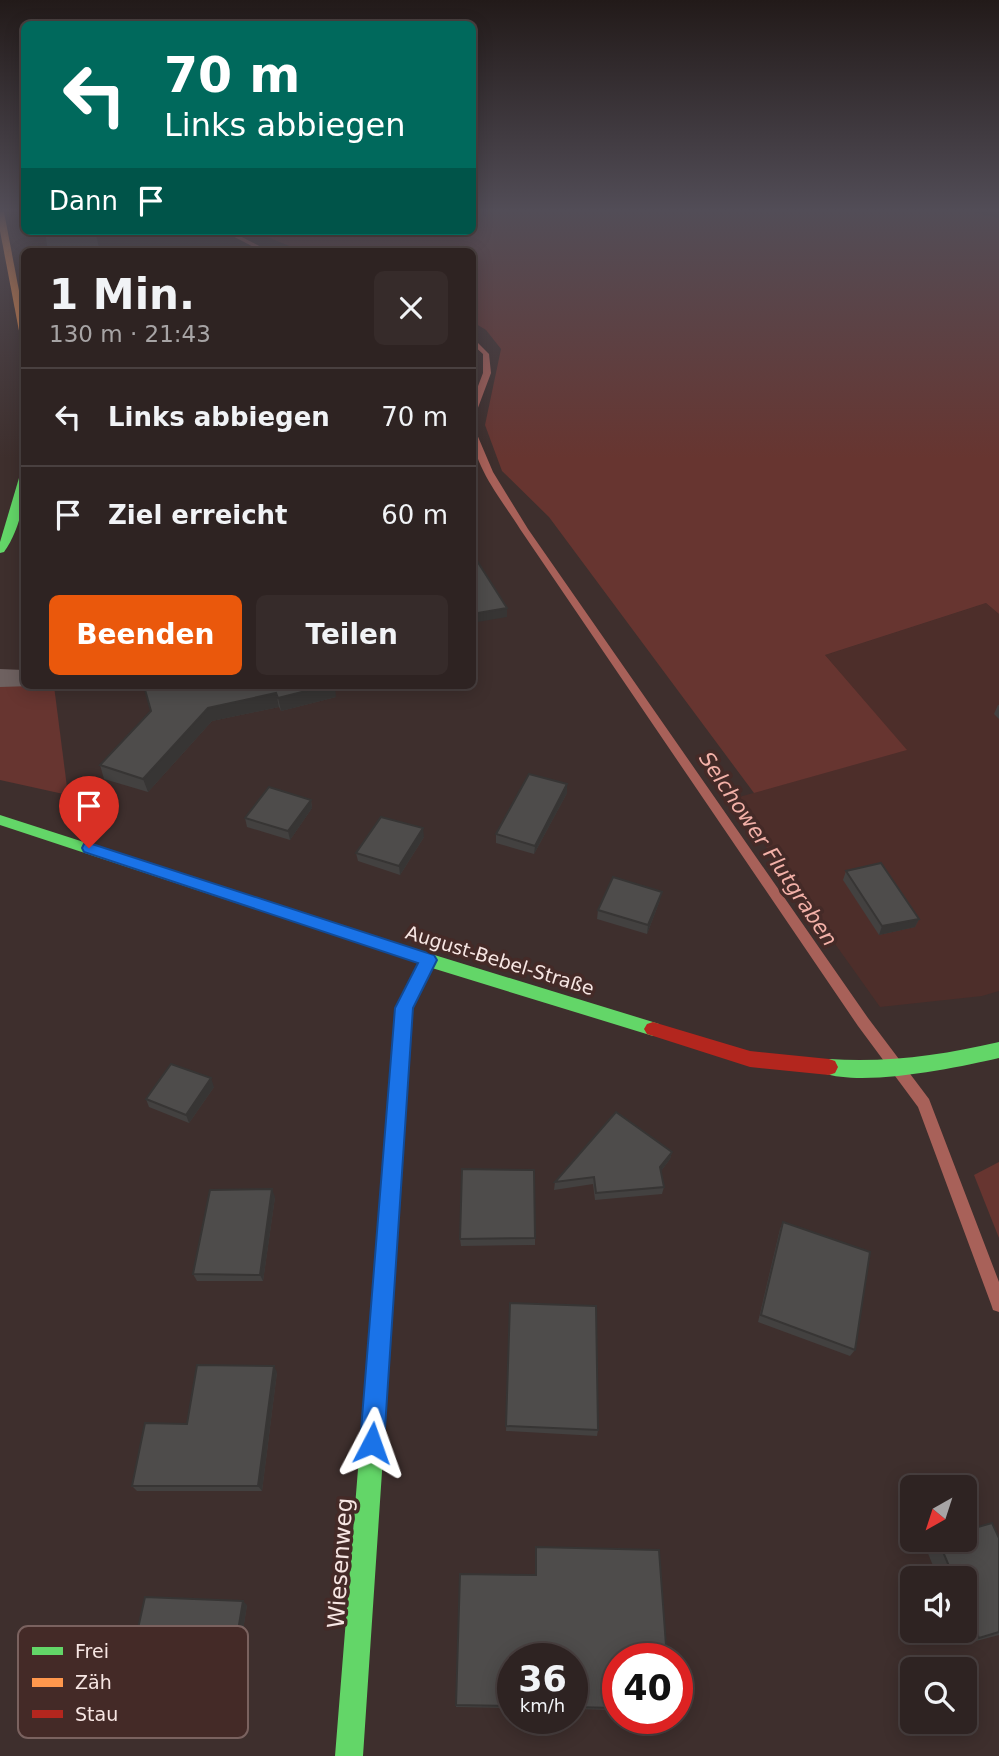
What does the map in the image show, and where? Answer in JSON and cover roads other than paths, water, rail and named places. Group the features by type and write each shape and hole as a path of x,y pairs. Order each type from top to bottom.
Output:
{"street":[{"path":"15,294 21,323"},
{"path":"0,550 8,539 21,489"},
{"path":"0,678 21,678"},
{"name":"August-Bebel-Straße","path":"0,820 428,960 750,1059 843,1069 869,1069 964,1059 999,1050"},
{"name":"Wiesenweg","path":"349,1756 404,1008 428,960"}],"waterway":[{"name":"Selchower Flutgraben","path":"476,343 486,354 487,373 476,402"},
{"name":"Selchower Flutgraben","path":"476,441 489,472 524,529 863,1022 924,1104 999,1304"}]}
